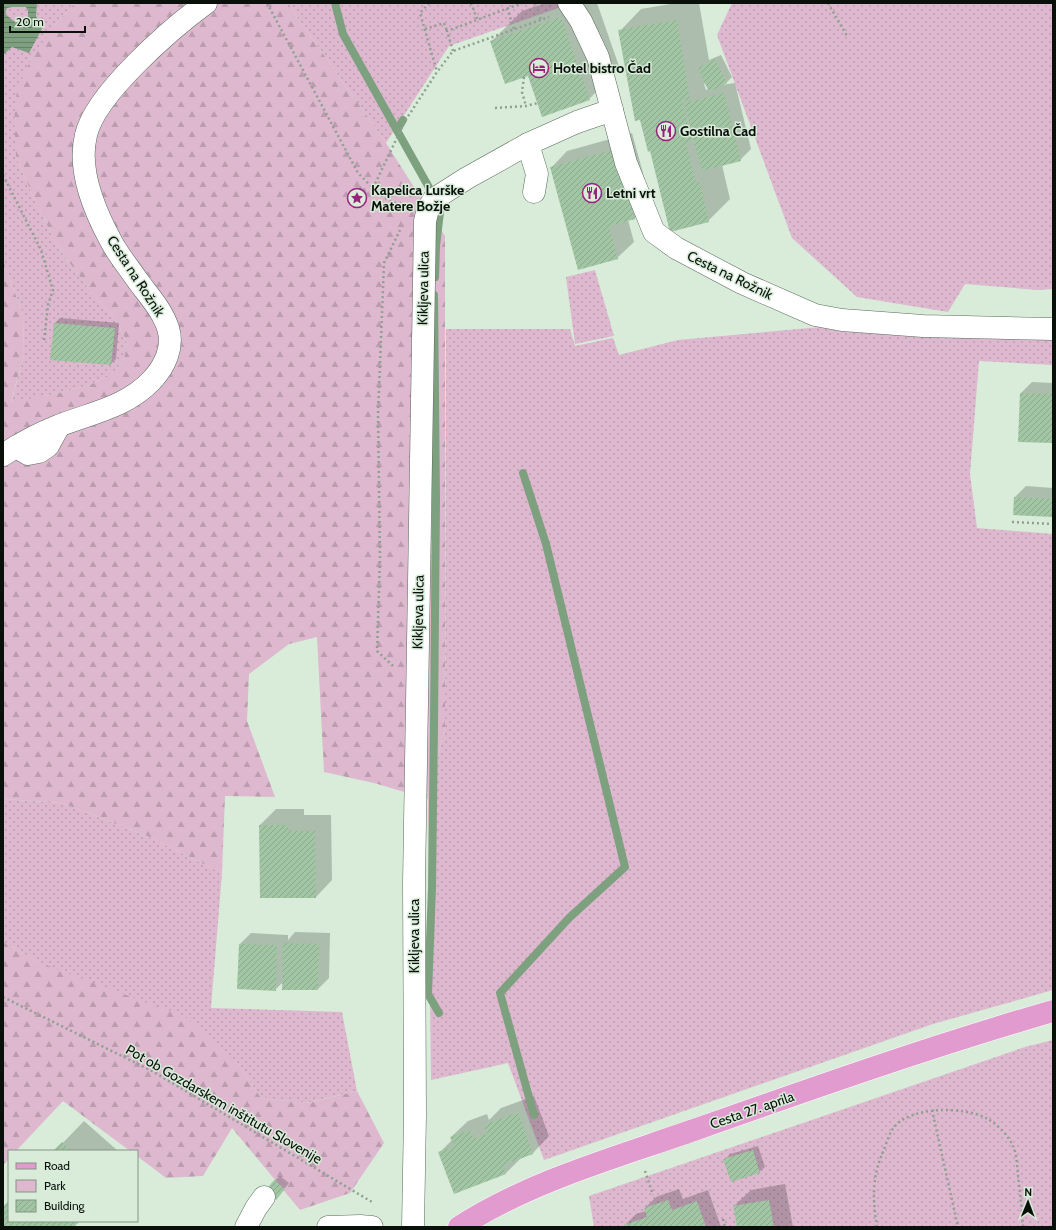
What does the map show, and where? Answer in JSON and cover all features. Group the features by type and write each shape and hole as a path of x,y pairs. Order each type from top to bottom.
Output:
{"main road":[{"name":"Cesta 27. aprila","path":"459,1227 484,1211 524,1192 600,1163 905,1057 1053,1011"}],"street":[{"name":"Cesta na Rožnik","path":"9,451 33,436 115,406 136,393 152,380 163,364 170,349 169,330 161,312 112,244 96,208 86,178 83,153 86,134 95,115 108,96 136,64 206,3"},
{"name":"Cesta na Rožnik","path":"562,9 581,21 598,57 626,163 654,232 676,248 742,283 815,315 842,320 923,326 1053,329"},
{"path":"428,209 434,199 441,194 521,148 577,122 612,110"},
{"name":"Kikljeva ulica","path":"413,1227 415,1115 414,933 423,259 425,221 428,209"},
{"path":"246,1227 256,1208 264,1198"},
{"path":"328,1227 372,1227"}],"path":[{"path":"267,3 358,173 372,188 389,201 406,206"},
{"path":"429,3 420,13 437,72"},
{"path":"471,3 477,19"},
{"path":"447,31 522,3"},
{"path":"535,3 541,20"},
{"path":"828,3 847,36"},
{"path":"507,8 514,29"},
{"path":"372,188 405,121 437,72 453,51 541,20 562,9"},
{"path":"425,29 444,23 453,51"},
{"path":"524,77 522,92 526,106"},
{"path":"495,108 526,106 538,103"},
{"path":"3,174 41,250 53,290 48,306 44,342"},
{"path":"417,688 377,650 380,559 378,414 384,263 399,231 428,209"},
{"path":"1012,522 1053,524"},
{"name":"Pot ob Gozdarskem inštitutu Slovenije","path":"3,997 152,1071 377,1205"},
{"path":"932,1110 958,1227"},
{"path":"877,1227 874,1211 873,1185 879,1159 892,1129 908,1116 932,1110 962,1110 987,1118 1008,1138 1014,1147 1017,1163 1023,1227"},
{"path":"647,1176 653,1195"},
{"path":"723,1218 725,1227"}],"green space":[{"path":"3,3 75,3 54,26 16,156 34,199 58,247 88,288 118,323 127,343 124,358 117,370 90,385 11,403 24,355 23,315 3,260"},
{"path":"75,3 289,3 290,7 386,143 445,236 445,727 428,799 374,783 324,772 317,637 289,644 249,674 247,721 275,797 225,796 222,873 147,836 62,803 3,799 3,260 23,315 24,355 11,402 50,395 90,385 117,370 124,358 127,343 118,323 88,288 58,247 34,199 16,156 14,120 17,90 31,59 54,26"},
{"path":"289,3 557,3 561,7 449,46 386,143 290,7"},
{"path":"732,3 1053,3 1053,289 1038,290 965,284 948,312 857,297 792,238 717,35"},
{"path":"595,270 614,336 575,344 566,277"},
{"path":"821,327 976,338 1053,337 1053,365 979,361 970,474 977,528 1053,534 1053,990 933,1024 544,1160 508,1063 431,1080 428,799 445,727 446,329 570,329 575,346 613,338 619,355 678,340"},
{"path":"3,799 62,803 147,836 222,873 211,1008 342,1012 357,1091 307,1103 261,1098 236,1061 38,962 3,942"},
{"path":"3,942 38,962 185,1017 236,1061 261,1098 308,1103 357,1091 384,1143 350,1193 300,1210 232,1128 203,1176 166,1178 138,1157 138,1150 129,1150 63,1101 17,1150 8,1150 8,1160 3,1165"},
{"path":"1053,1040 1053,1227 594,1227 589,1196 1025,1047"}],"shaded area":[{"path":"3,3 37,3 36,16 42,29 29,53 12,47 3,55","holes":["26,7 28,17 22,22 15,22 5,14 7,8"]}],"building":[{"name":"Hotel bistro Čad","path":"561,17 590,100 542,117 528,76 505,84 490,41"},
{"name":"Gostilna Čad","path":"677,20 690,100 682,101 692,141 686,143 696,183 700,183 709,222 670,232 650,151 648,152 640,120 635,121 618,30"},
{"path":"715,59 727,83 709,92 698,68"},
{"path":"724,93 741,161 702,171 684,103"},
{"name":"Letni vrt","path":"616,149 635,219 609,226 618,259 578,270 550,167"},
{"path":"355,191 362,196 362,202 356,205 350,194"},
{"path":"54,323 115,328 111,365 50,360"},
{"path":"1020,393 1053,394 1053,443 1018,442"},
{"path":"1014,497 1053,499 1053,517 1013,515"},
{"path":"259,825 288,825 288,831 315,831 316,898 260,898"},
{"path":"283,943 319,944 318,990 282,990"},
{"path":"239,944 277,945 276,991 237,989"},
{"path":"518,1112 533,1154 503,1165 506,1174 454,1194 438,1152 454,1146 450,1137 470,1130 474,1139 487,1134 484,1125"},
{"path":"62,1142 71,1150 54,1150"},
{"path":"753,1150 760,1173 731,1182 723,1159"},
{"path":"274,1180 285,1189 276,1200 265,1191"},
{"path":"668,1200 672,1210 697,1201 706,1227 625,1227 624,1225 647,1217 644,1208"},
{"path":"769,1200 774,1227 737,1227 733,1206"},
{"path":"8,1201 8,1222 79,1222 74,1227 3,1227 3,1207"}],"waterway":[{"path":"335,3 343,34 431,191"},
{"path":"397,130 403,120"},
{"path":"435,277 436,246 440,212"},
{"path":"434,295 436,501 432,888 428,994 439,1013"},
{"path":"523,473 546,544 625,867 569,918 500,993 534,1115"}],"place":[{"name":"Hotel bistro Čad","path":"539,68"},
{"name":"Gostilna Čad","path":"666,131"},
{"name":"Letni vrt","path":"592,193"},
{"name":"Kapelica Lurške Matere Božje","path":"357,198"}]}
